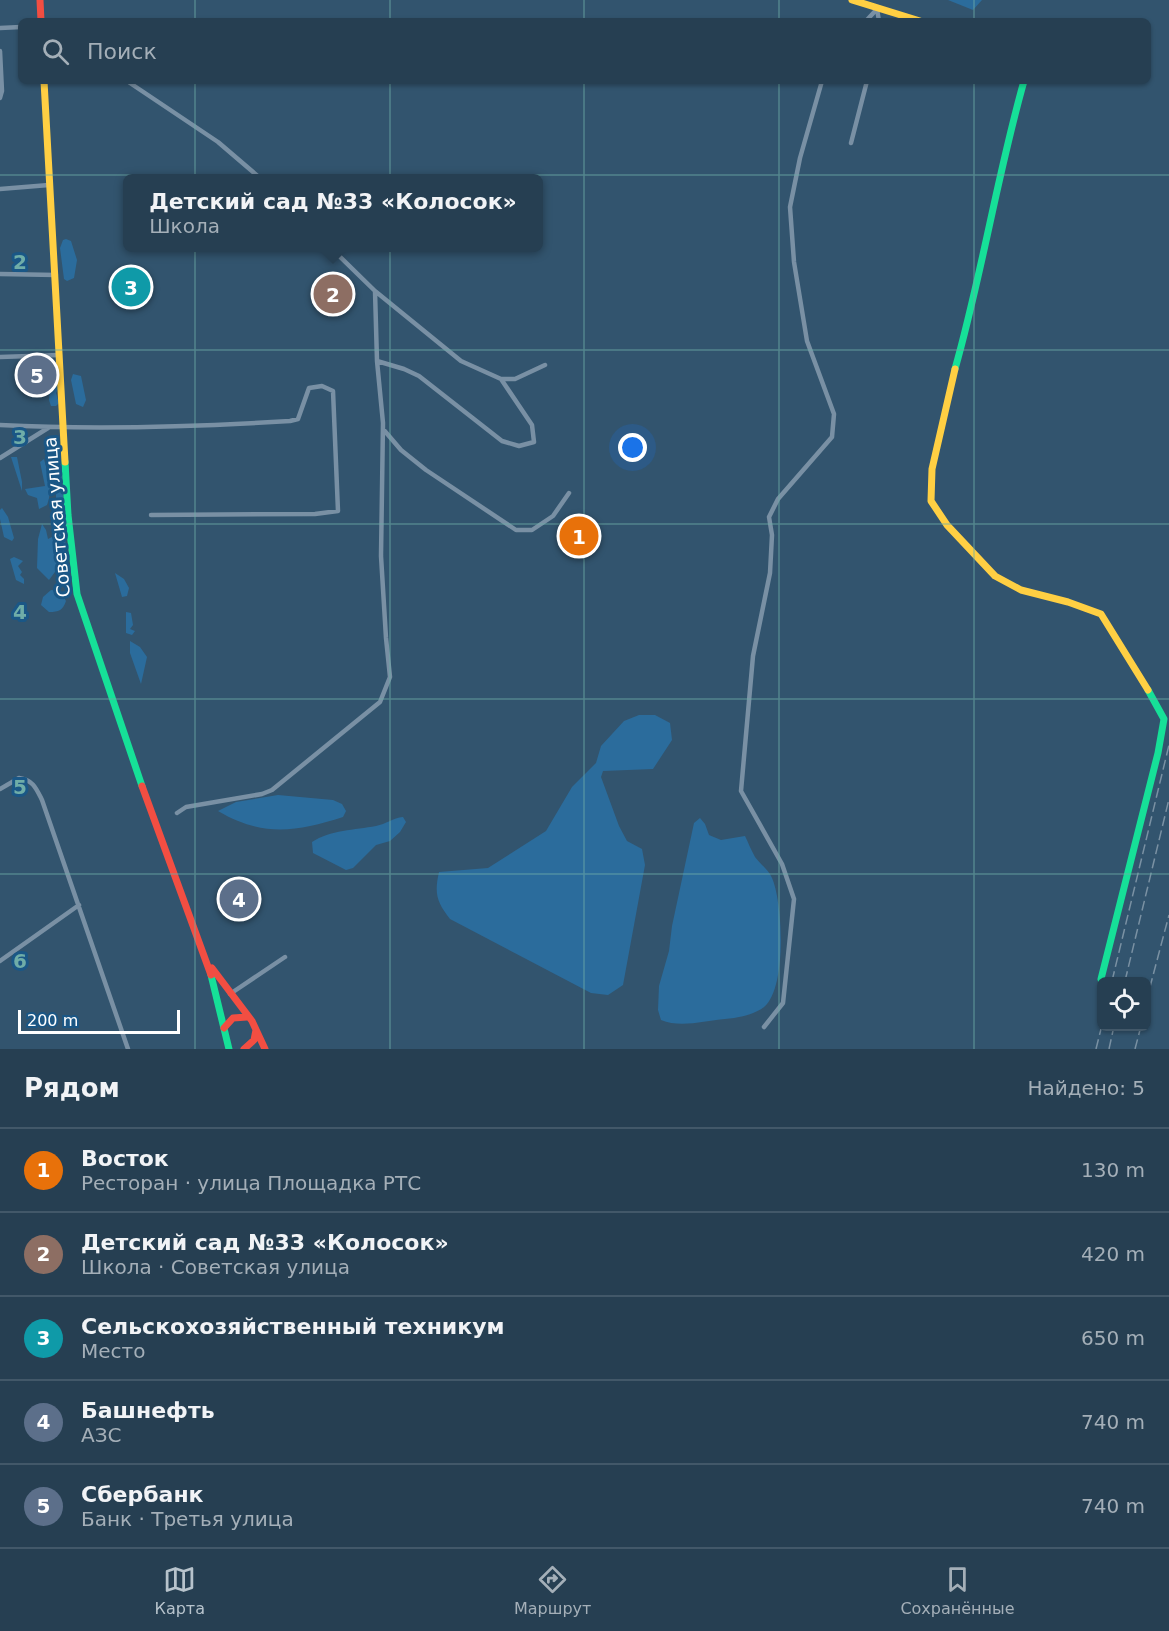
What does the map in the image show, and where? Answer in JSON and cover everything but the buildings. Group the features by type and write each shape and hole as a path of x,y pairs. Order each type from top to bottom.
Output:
{"main road":[{"path":"40,0 41,18"},
{"path":"852,0 862,1 877,9 909,18"},
{"name":"Советская улица","path":"44,84 68,515 77,594 151,813 208,964 228,1045 246,1048 254,1040 255,1028"},
{"path":"1023,84 932,470 931,501 947,525 995,576 1021,590 1068,602 1101,614 1164,719 1156,765 1102,977"},
{"name":"Советская улица","path":"208,964 255,1028 266,1049"},
{"path":"224,1028 233,1017 247,1017"}],"street":[{"path":"869,18 877,9"},
{"path":"877,9 878,18"},
{"path":"0,28 18,27"},
{"path":"0,51 2,92 0,98"},
{"path":"131,84 218,142 255,174"},
{"path":"764,1027 783,1003 794,899 782,864 741,791 753,656 770,573 772,535 769,517 778,499 832,437 834,414 807,340 794,262 790,207 802,148 821,84"},
{"path":"851,143 866,84"},
{"path":"0,189 49,184"},
{"path":"335,252 375,291 460,361 501,379 515,379 545,365"},
{"path":"0,274 56,275"},
{"path":"177,813 186,807 262,794 272,790 380,702 390,677 381,566 383,429 377,361 375,291"},
{"path":"0,357 60,356"},
{"path":"377,361 419,376 502,441 519,446 534,442 532,425 501,379"},
{"path":"0,425 48,428 146,428 290,421 298,418 309,388 322,386 333,391 338,511 315,514 151,515"},
{"path":"0,458 48,428"},
{"path":"383,429 401,450 426,470 516,530 532,530 553,516 570,493"},
{"path":"0,789 19,778 26,779 35,785 128,1049"},
{"path":"0,960 79,905"},
{"path":"230,994 285,957"}],"shaded area":[{"path":"948,0 982,0 973,10"},
{"path":"63,240 71,241 77,260 74,278 67,281 64,279 60,248"},
{"path":"73,374 81,376 86,400 83,407 76,404 71,380"},
{"path":"51,378 56,379 59,387 56,393 59,403 56,406 51,406 49,400"},
{"path":"56,445 60,450 64,511 56,510 56,481 49,461 48,449"},
{"path":"11,457 17,457 22,491"},
{"path":"44,459 50,494 47,505 39,509 37,498 28,495 25,489 45,486 40,462"},
{"path":"2,508 8,517 14,538 12,541 4,537 0,519"},
{"path":"42,524 48,539 52,537 56,527 65,533 66,557 49,580 37,568 38,539"},
{"path":"14,557 23,561 18,566 22,572 20,575 24,579 24,584 16,580 10,559"},
{"path":"115,573 124,579 129,588 127,596 122,597"},
{"path":"51,590 60,591 66,601 60,610 55,612 49,612 41,605 43,597"},
{"path":"126,612 131,613 133,625 130,629 135,631 132,635 126,633"},
{"path":"130,641 140,647 147,657 141,684 130,653"},
{"path":"639,715 655,715 670,723 672,740 653,769 603,771 601,777 619,826 627,841 642,849 645,865 623,985 608,995 591,993 450,919 438,897 439,872 488,868 546,831 572,787 596,763 601,746 624,721"},
{"path":"278,795 333,800 342,804 346,811 343,817 326,822 294,829 279,829 249,825 218,811 236,802"},
{"path":"403,817 406,822 400,832 390,841 376,845 353,868 346,870 313,853 312,842 319,838 376,826"},
{"path":"700,818 709,835 721,840 745,836 755,857 772,878 779,906 780,964 771,997 760,1010 735,1018 692,1023 668,1022 661,1020 658,1010 659,986 669,951 672,926 694,823"}],"railway":[{"path":"1113,977 1169,745"},
{"path":"1126,977 1169,799"},
{"path":"1151,983 1169,915"},
{"path":"1096,1049 1100,1031"},
{"path":"1109,1049 1113,1031"},
{"path":"1135,1049 1140,1031"}],"traffic: fast":[{"path":"955,369 1023,84"},
{"path":"65,462 68,515 77,594 142,786"},
{"path":"1102,977 1158,753 1164,719 1148,690"},
{"path":"211,975 229,1049"}],"traffic: slow":[{"path":"852,0 910,18"},
{"path":"44,84 65,462"},
{"path":"955,369 932,469 931,501 947,525 995,576 1021,590 1068,602 1101,614 1148,690"}],"traffic: jam":[{"path":"40,0 41,18"},
{"path":"142,786 211,975"},
{"path":"212,968 252,1021 265,1049"},
{"path":"224,1028 233,1018 247,1017"},
{"path":"244,1049 254,1040 256,1030"}],"place":[{"name":"Сельскохозяйственный техникум","path":"131,287"},
{"name":"Детский сад №33 «Колосок»","path":"333,294"},
{"name":"Сбербанк","path":"37,375"},
{"name":"Восток","path":"579,536"},
{"name":"Башнефть","path":"239,899"}]}
